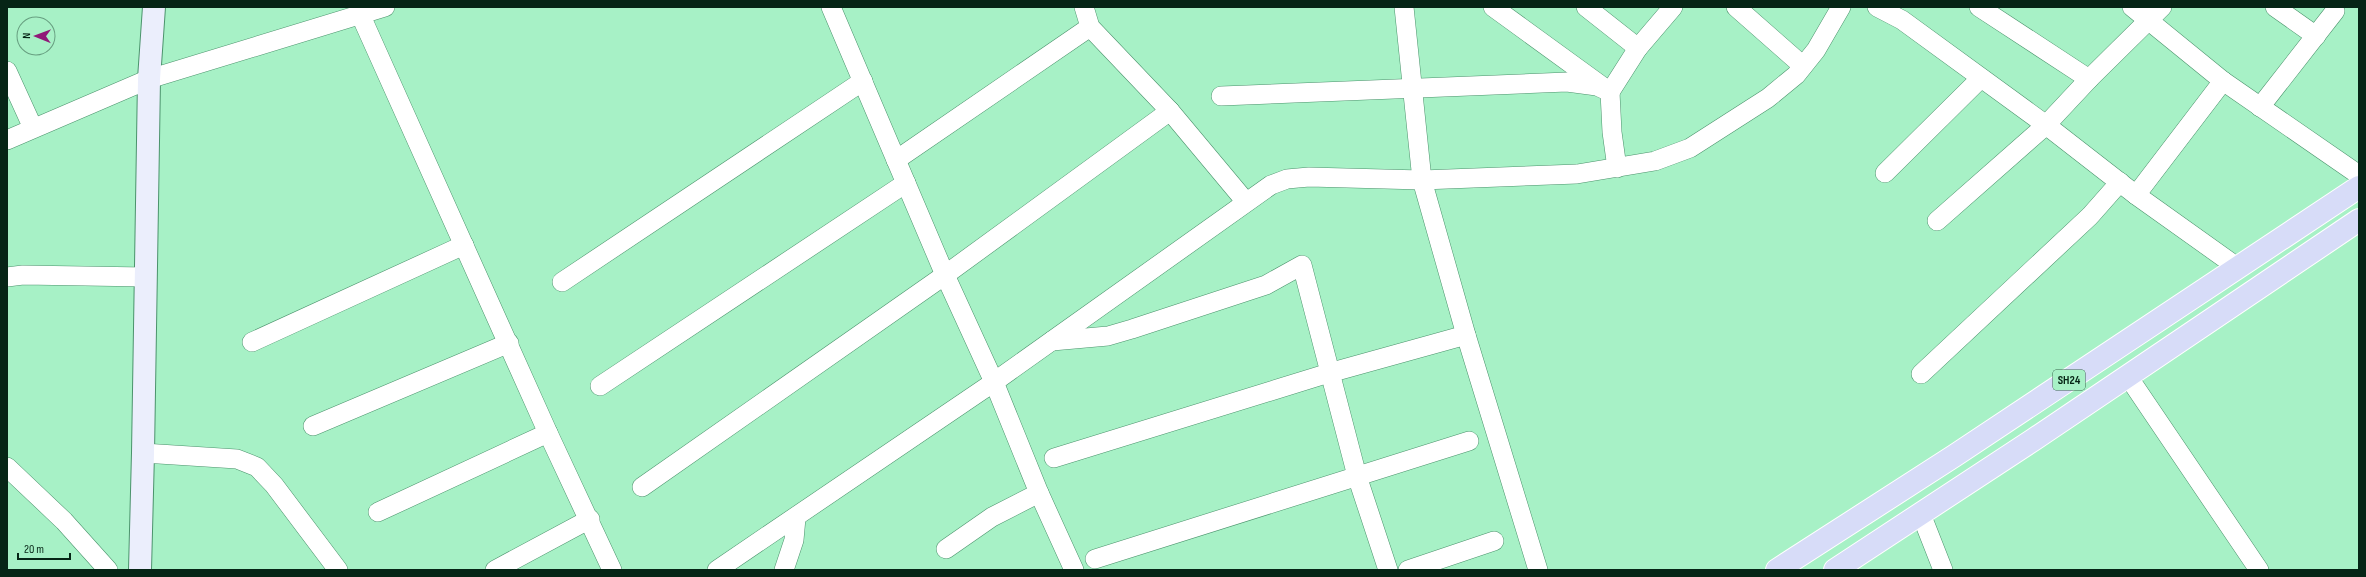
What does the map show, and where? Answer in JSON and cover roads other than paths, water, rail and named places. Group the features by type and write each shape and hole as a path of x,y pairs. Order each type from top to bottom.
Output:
{"main road":[{"name":"SH24","path":"1777,570 1954,456 2359,187"},
{"name":"SH24","path":"1834,570 2359,220"}],"street":[{"path":"140,570 144,453 149,79 154,7"},
{"path":"7,140 149,79 362,16 385,7"},
{"path":"831,7 945,275 994,382 1039,493 1074,570"},
{"path":"1084,7 1090,27 1170,111 1246,202"},
{"path":"1404,7 1411,89 1422,180 1466,335 1538,570"},
{"path":"1494,7 1610,92"},
{"path":"1586,7 1638,48"},
{"path":"1617,168 1612,132 1610,92 1638,48 1673,7"},
{"path":"1736,7 1804,66"},
{"path":"717,570 796,518 994,382 1271,185 1287,179 1309,177 1422,180 1577,174 1655,161 1690,148 1768,98 1796,75 1816,50 1841,7"},
{"path":"1877,7 1908,13 1981,78 2046,125 2136,195 2237,267"},
{"path":"1979,7 2089,79"},
{"path":"2132,7 2155,13 2223,81 2359,175"},
{"path":"2275,7 2316,36"},
{"path":"2260,107 2335,11"},
{"path":"1937,222 2046,125 2089,79 2155,13"},
{"path":"362,16 548,433 590,519 612,570"},
{"path":"896,160 1090,27"},
{"path":"7,71 33,128"},
{"path":"1885,173 1981,78"},
{"path":"562,282 863,81"},
{"path":"2136,195 2223,81"},
{"path":"1221,96 1567,82 1597,86 1610,92"},
{"path":"642,487 945,275 1170,111"},
{"path":"1921,374 2090,216 2120,182"},
{"path":"600,386 906,183"},
{"path":"252,342 464,245"},
{"path":"1052,341 1108,336 1132,329 1266,285 1302,265 1357,476 1388,570"},
{"path":"7,277 23,275 146,277"},
{"path":"1054,458 1329,373 1466,335"},
{"path":"314,426 509,343"},
{"path":"2127,376 2259,570"},
{"path":"378,512 548,433"},
{"path":"1095,559 1469,441"},
{"path":"144,453 237,460 257,467 274,485 338,570"},
{"path":"7,467 64,521 108,570"},
{"path":"946,549 992,517 1039,493"},
{"path":"1920,514 1944,570"},
{"path":"784,570 794,540 796,518"},
{"path":"494,570 590,519"},
{"path":"1408,570 1494,541"}]}
